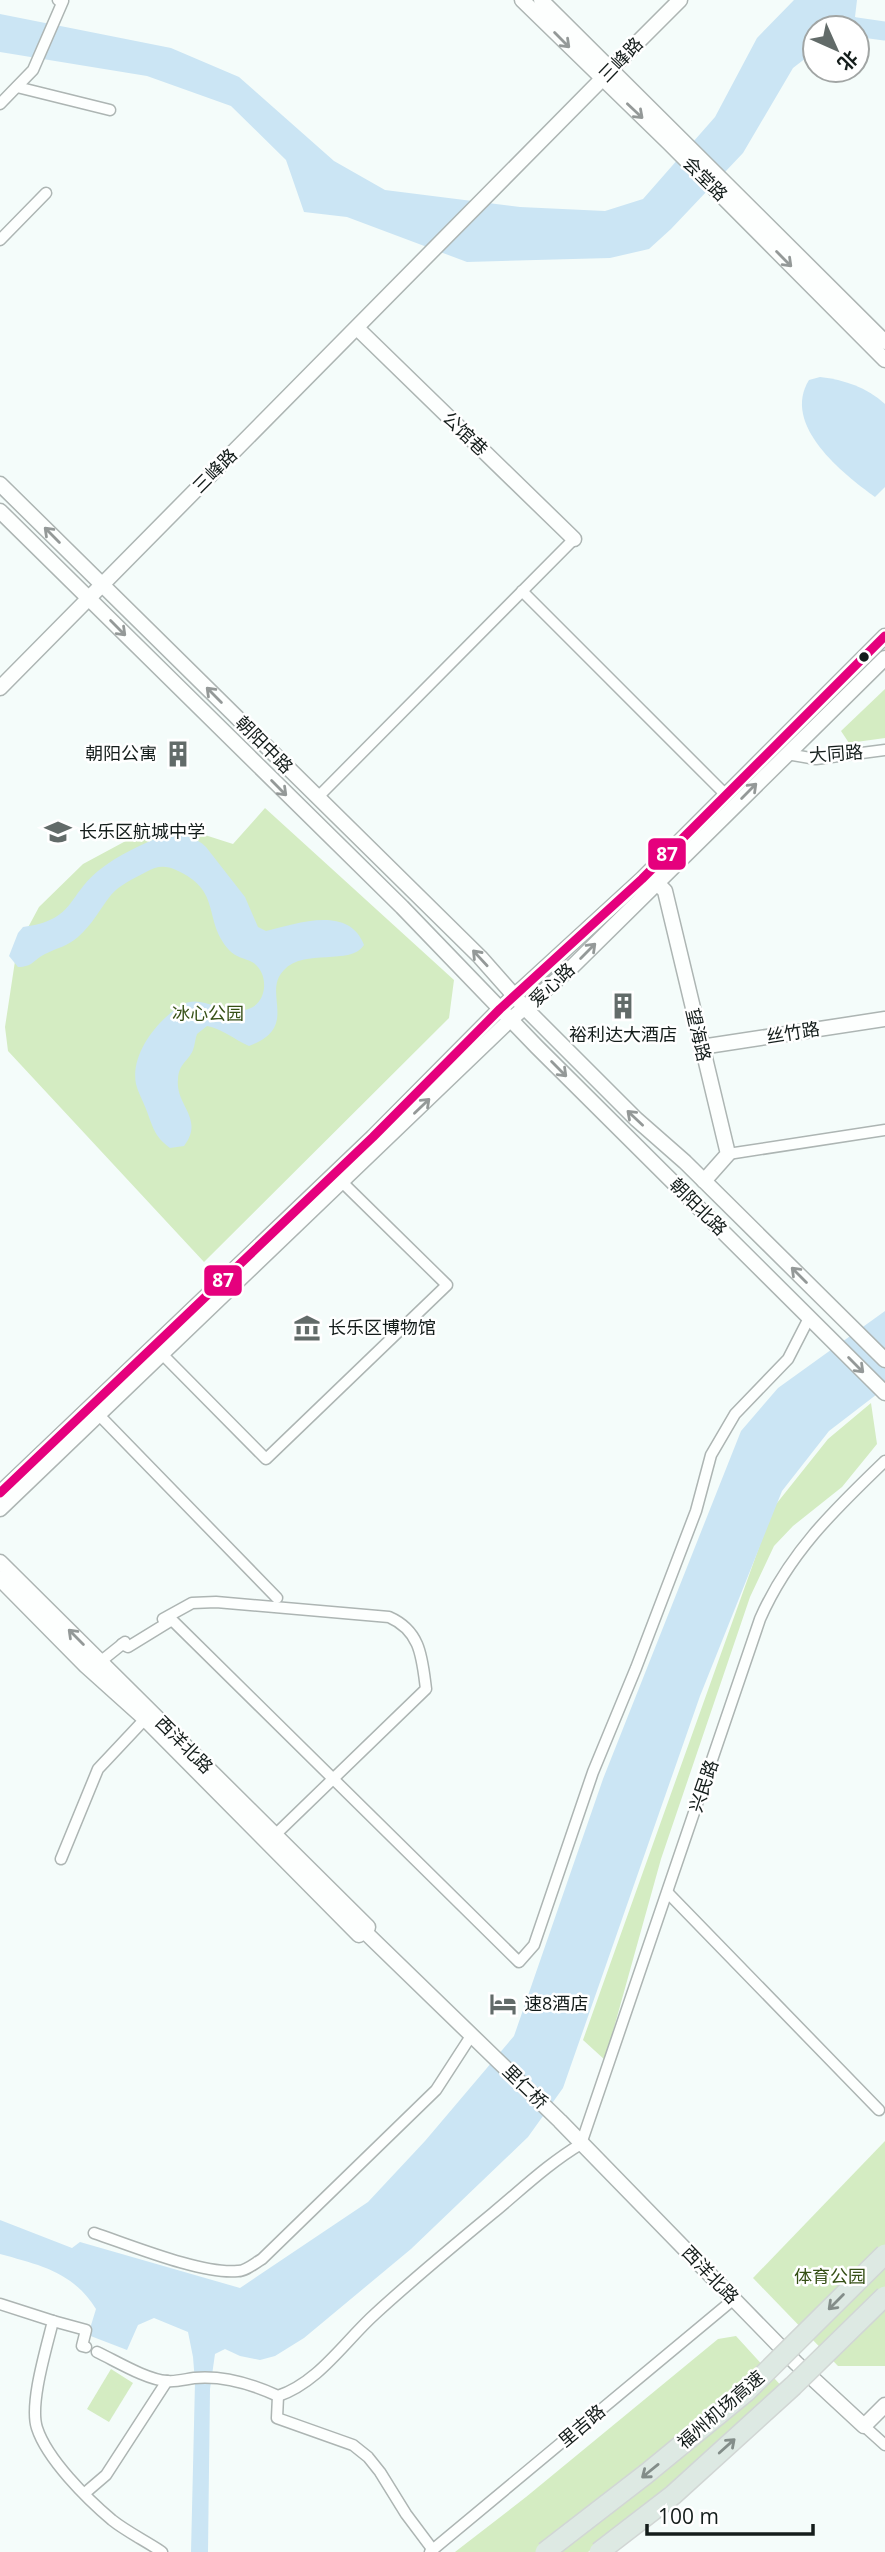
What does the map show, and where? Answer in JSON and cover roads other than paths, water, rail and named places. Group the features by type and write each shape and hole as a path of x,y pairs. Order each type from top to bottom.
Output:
{"highway":[{"name":"福州机场高速","path":"545,2552 746,2392 885,2254"},
{"name":"福州机场高速","path":"599,2552 673,2496 793,2386 885,2296"}],"main road":[{"name":"会堂路","path":"522,0 607,74 885,342"},
{"name":"会堂路","path":"541,0 607,74"},
{"name":"三峰路","path":"0,688 680,0"},
{"name":"会堂路","path":"742,207 885,360"},
{"name":"公馆巷","path":"357,328 573,539"},
{"name":"朝阳中路","path":"0,484 480,957 526,1009"},
{"name":"朝阳中路","path":"0,510 402,907 510,1020"},
{"name":"爱心路","path":"0,1493 373,1138 500,1009 642,879 885,636"},
{"name":"爱心路","path":"0,1508 343,1183 510,1020 526,1009 885,658"},
{"path":"339,847 353,832"},
{"name":"望海路","path":"657,883 666,891 728,1154"},
{"name":"朝阳北路","path":"526,1009 885,1360"},
{"name":"丝竹路","path":"701,1047 885,1019"},
{"name":"朝阳北路","path":"510,1020 885,1394"},
{"path":"704,1181 728,1154"},
{"name":"西洋北路","path":"0,1562 275,1835 363,1931"},
{"name":"西洋北路","path":"0,1579 490,2053"},
{"name":"里仁桥","path":"490,2053 559,2121"},
{"name":"西洋北路","path":"559,2121 796,2363 864,2426"},
{"path":"864,2426 885,2405"}],"street":[{"path":"0,104 33,71 63,1 58,0"},
{"path":"17,87 110,110"},
{"path":"0,240 46,193"},
{"path":"318,797 573,539"},
{"path":"522,591 726,795"},
{"name":"大同路","path":"787,754 816,759 885,750"},
{"path":"728,1154 885,1130"},
{"path":"161,1353 266,1459 447,1285 343,1183"},
{"path":"122,1644 128,1647 172,1620 519,1962 534,1945 593,1772 696,1511 711,1455 735,1414 788,1359 809,1318"},
{"path":"98,1414 277,1598"},
{"name":"兴民路","path":"581,2144 760,1619 774,1587 825,1519 885,1461"},
{"path":"100,1662 122,1644 192,1603 216,1602 389,1617 403,1623 418,1642 426,1689 275,1835"},
{"path":"61,1859 97,1769 145,1720"},
{"path":"668,1893 879,2110"},
{"path":"94,2233 187,2263 219,2271 241,2272 262,2259 436,2090 471,2036"},
{"path":"97,2352 150,2377 167,2381 220,2379 258,2387 278,2396 293,2391 311,2378 373,2315 559,2158 581,2144"},
{"name":"里吉路","path":"432,2551 734,2299"},
{"path":"0,2304 86,2330 82,2346 86,2347"},
{"path":"53,2321 36,2400 36,2426 50,2452 85,2493 112,2520 162,2552"},
{"path":"85,2493 106,2475 167,2381"},
{"path":"278,2396 277,2418 353,2445 368,2457 432,2551"},
{"path":"864,2426 885,2445"}],"water":[{"path":"794,0 857,0 855,14 801,14 801,62 793,68 743,153 649,249 610,258 467,262 347,217 304,212 286,160 231,106 147,76 0,52 0,14 171,48 239,77 334,161 385,190 520,207 605,211 643,199 715,117 757,38"},
{"path":"820,377 855,385 885,404 885,487 875,497 833,462 809,431 803,414 802,397 809,380"},
{"path":"170,833 194,839 206,847 245,897 258,927 266,931 306,922 334,921 357,932 364,945 349,955 303,960 284,970 276,989 277,1020 273,1029 264,1038 249,1046 212,1027 207,1026 197,1034 193,1050 180,1069 178,1079 178,1088 191,1120 190,1136 184,1146 170,1148 155,1131 136,1084 137,1061 148,1039 164,1019 182,1005 199,1002 234,1011 243,1010 258,1003 264,990 263,977 257,966 231,952 221,939 206,896 200,887 191,878 172,868 154,868 114,891 88,927 70,943 23,967 18,967 9,956 23,927 52,919 68,906 88,881 106,865 132,849"},
{"path":"885,1311 885,1388 829,1431 782,1491 700,1696 563,2088 528,2137 411,2249 304,2338 275,2356 260,2360 240,2356 225,2349 215,2354 210,2389 208,2552 191,2552 195,2382 188,2332 154,2318 138,2325 127,2350 88,2335 96,2309 87,2296 66,2278 54,2272 0,2254 0,2220 72,2248 80,2242 240,2288 368,2202 425,2141 514,2036 603,1779 741,1431 778,1388"}],"waterway":[{"path":"871,29 885,31"}],"place":[{"name":"朝阳公寓","path":"178,754"},
{"name":"长乐区航城中学","path":"58,832"},
{"name":"裕利达大酒店","path":"623,1006"},
{"name":"长乐区博物馆","path":"307,1328"},
{"name":"速8酒店","path":"503,2004"}],"park label":[{"name":"冰心公园","path":"208,1014"},
{"name":"体育公园","path":"830,2277"}]}
